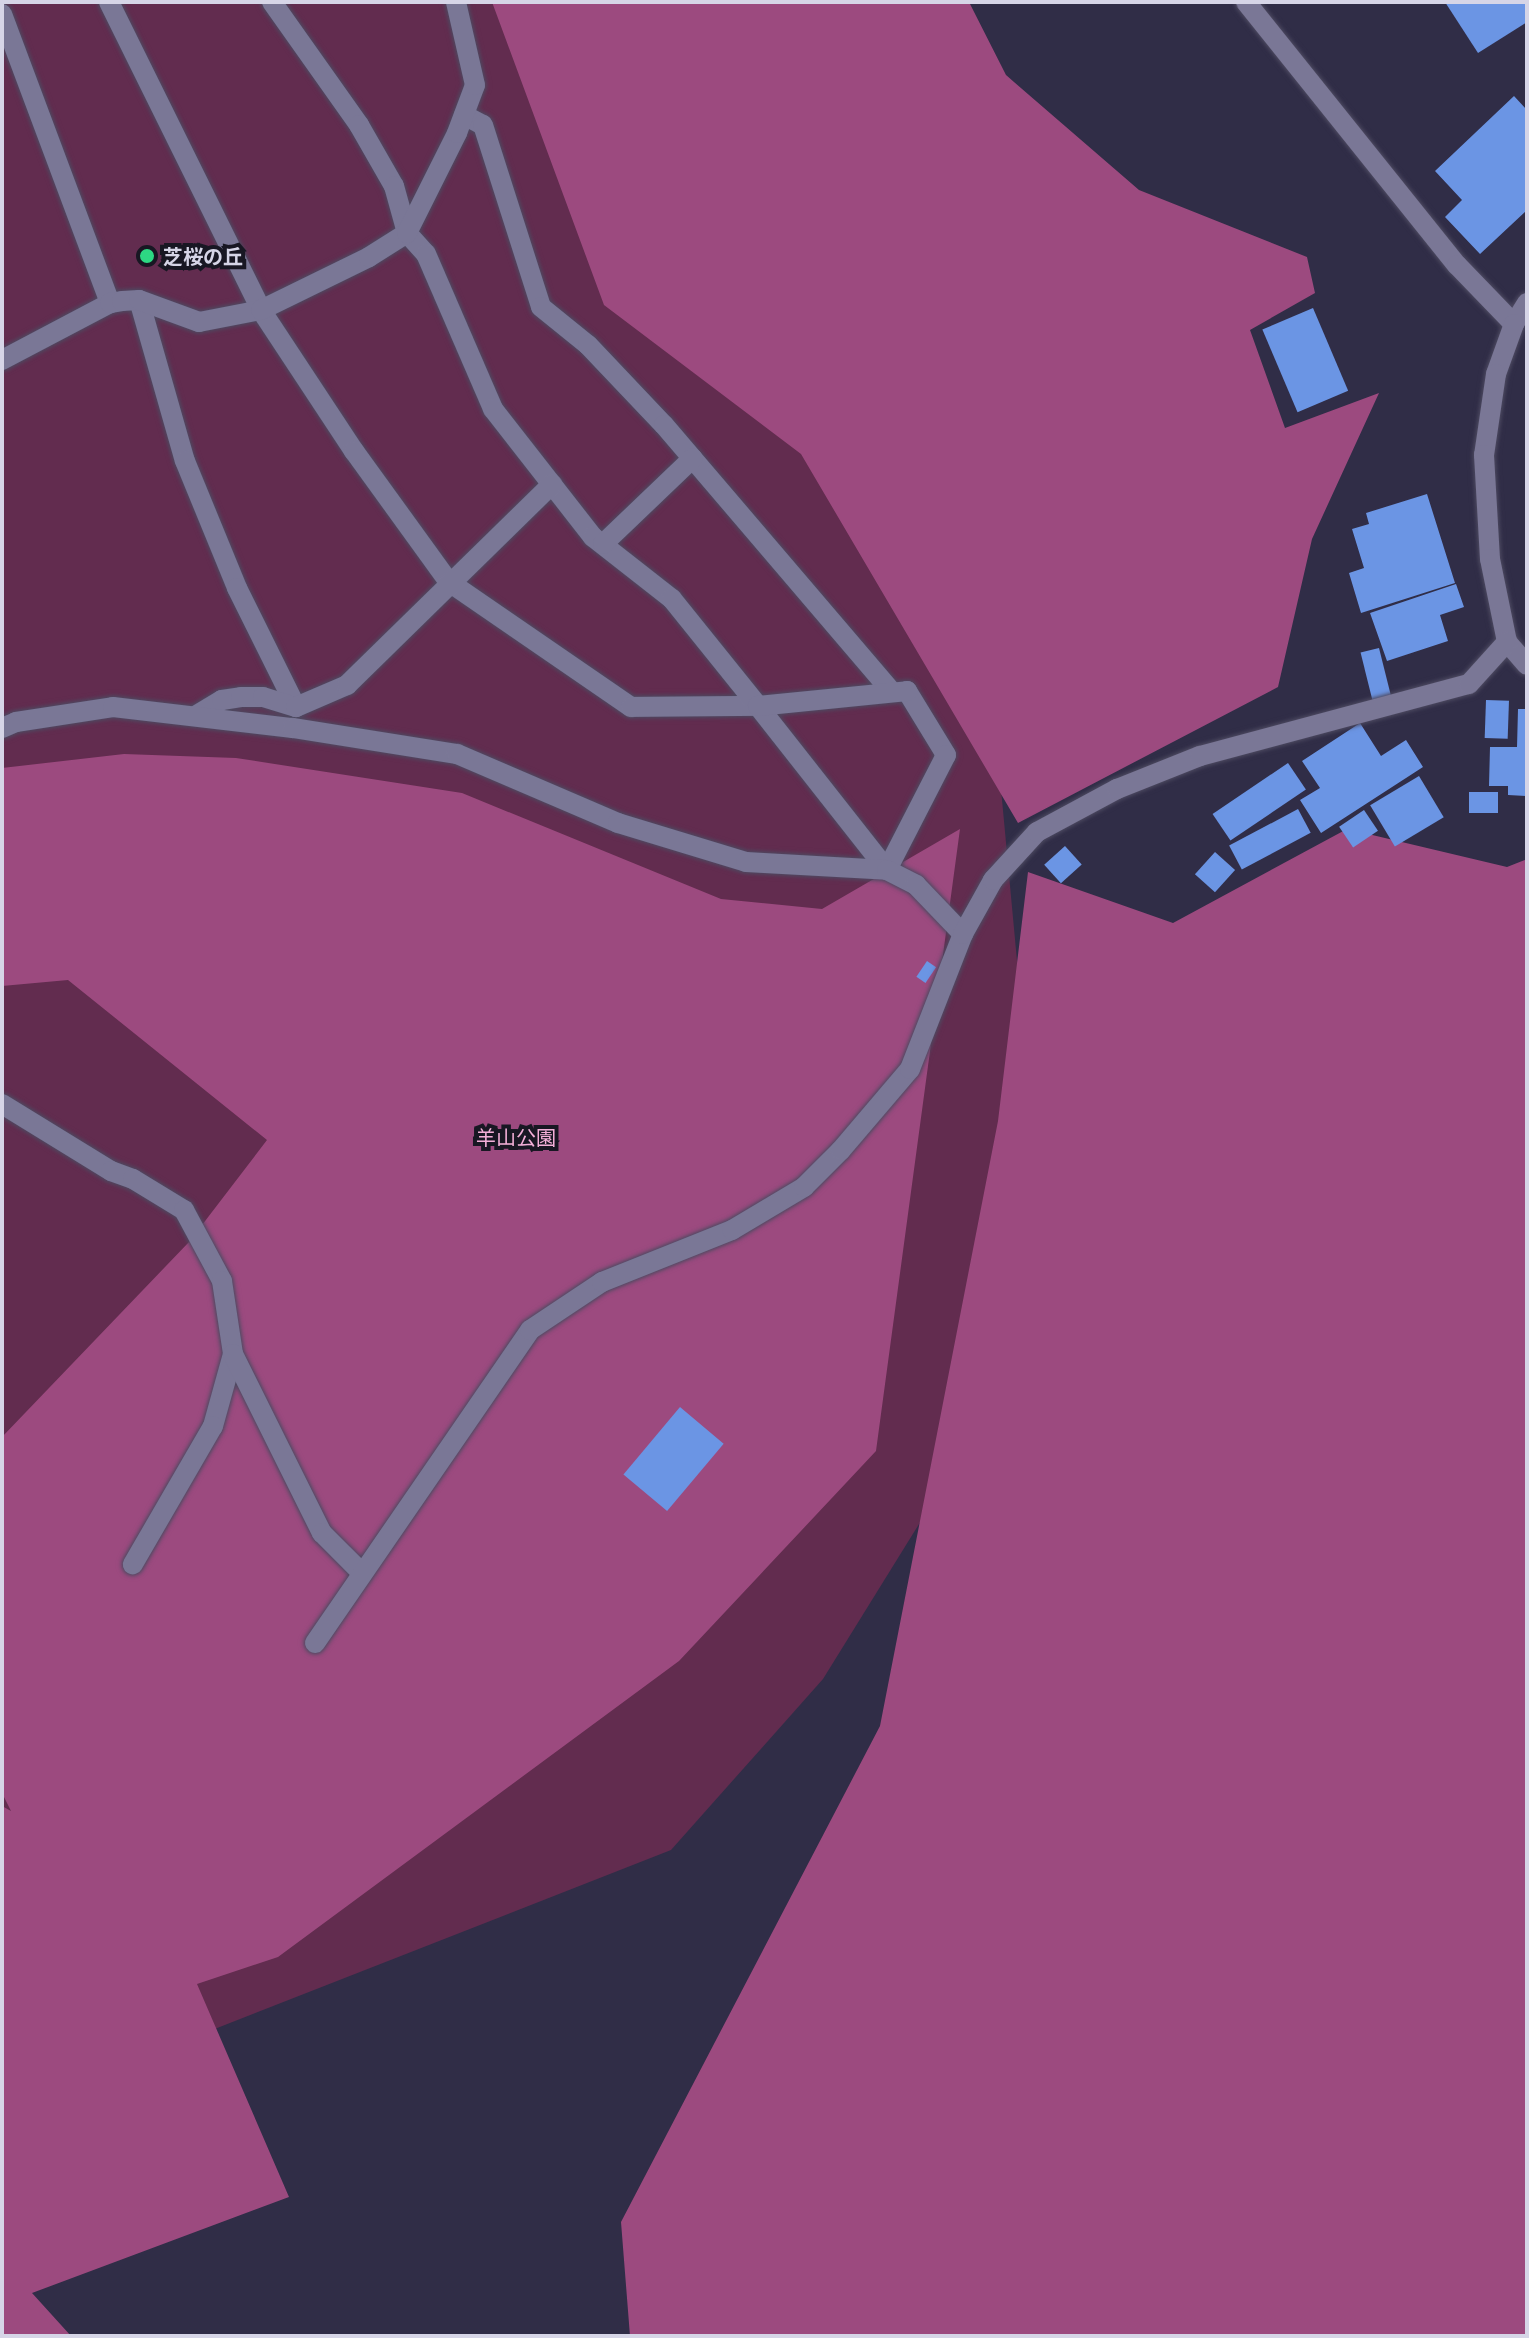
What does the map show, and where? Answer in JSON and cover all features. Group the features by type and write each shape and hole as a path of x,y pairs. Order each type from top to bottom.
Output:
{"street":[{"path":"109,2 261,310 354,451 449,582 631,707 758,706 907,691 946,755 887,870"},
{"path":"272,2 359,125 387,173 394,186 407,233 426,254 493,409 603,544 672,599 887,870"},
{"path":"2,360 110,303 139,300 199,322 261,310 369,257 407,233 464,115 475,85 456,2"},
{"path":"1246,2 1457,265 1514,324"},
{"path":"2,14 110,303"},
{"path":"464,115 483,125 541,307 588,345 693,458 892,692"},
{"path":"139,300 185,461 237,588 296,707"},
{"path":"1527,303 1514,324 1496,374 1484,455 1490,559 1507,642 1527,665"},
{"path":"603,544 693,458"},
{"path":"195,716 222,700 241,697 263,697 296,707 347,685 552,484"},
{"path":"315,1643 530,1330 602,1282 732,1230 804,1187 841,1150 910,1069 963,934 993,880 1037,832 1117,789 1200,756 1469,684 1507,642"},
{"path":"2,728 16,722 113,707 457,754 618,823 746,862 887,870 916,885 963,934"},
{"path":"2,1104 111,1171 133,1179 184,1210 222,1281 233,1354 322,1533 362,1573"},
{"path":"133,1564 213,1426 233,1354"}],"green space":[{"name":"羊山公園","path":"2,2 725,2 1001,789 1035,1154 994,1403 823,1679 671,1850 156,2052 2,1887"},
{"path":"492,2 969,2 1006,75 1139,190 1307,257 1315,293 1250,330 1285,428 1379,393 1312,539 1278,687 1018,823 801,454 604,305"},
{"path":"124,754 236,758 462,793 721,899 822,909 960,829 876,1451 679,1661 278,1957 197,1984 289,2197 32,2293 71,2336 2,2336 2,1806 11,1811 2,1793 2,1437 189,1242 267,1140 68,980 2,986 2,768"},
{"path":"1347,829 1507,867 1527,859 1527,2336 630,2336 621,2222 880,1726 998,1121 1028,872 1173,923"}],"building":[{"path":"1445,2 1527,2 1527,22 1478,53"},
{"path":"1514,96 1527,110 1527,210 1480,254 1445,217 1462,200 1435,171"},
{"path":"1313,308 1348,391 1298,412 1262,329"},
{"path":"1427,494 1455,583 1361,613 1349,573 1364,568 1352,529 1369,524 1366,513"},
{"path":"1456,584 1464,607 1440,615 1448,641 1387,661 1370,613"},
{"path":"1379,648 1391,696 1372,700 1361,653"},
{"path":"1486,700 1509,701 1508,739 1485,738"},
{"path":"1518,709 1527,709 1527,796 1508,795 1508,786 1489,786 1490,747 1517,747"},
{"path":"1360,723 1381,756 1406,740 1423,767 1321,833 1300,800 1320,788 1302,761"},
{"path":"1288,763 1306,790 1230,840 1213,814"},
{"path":"1419,776 1444,817 1395,847 1370,805"},
{"path":"1469,792 1498,792 1498,813 1469,813"},
{"path":"1298,809 1311,833 1242,869 1229,846"},
{"path":"1364,810 1378,831 1353,848 1339,827"},
{"path":"1065,846 1082,865 1061,883 1044,865"},
{"path":"1215,852 1235,870 1215,892 1195,874"},
{"path":"927,961 936,967 925,983 916,977"},
{"path":"680,1407 724,1444 667,1511 623,1474"}],"place":[{"name":"芝桜の丘","path":"147,256"}]}
